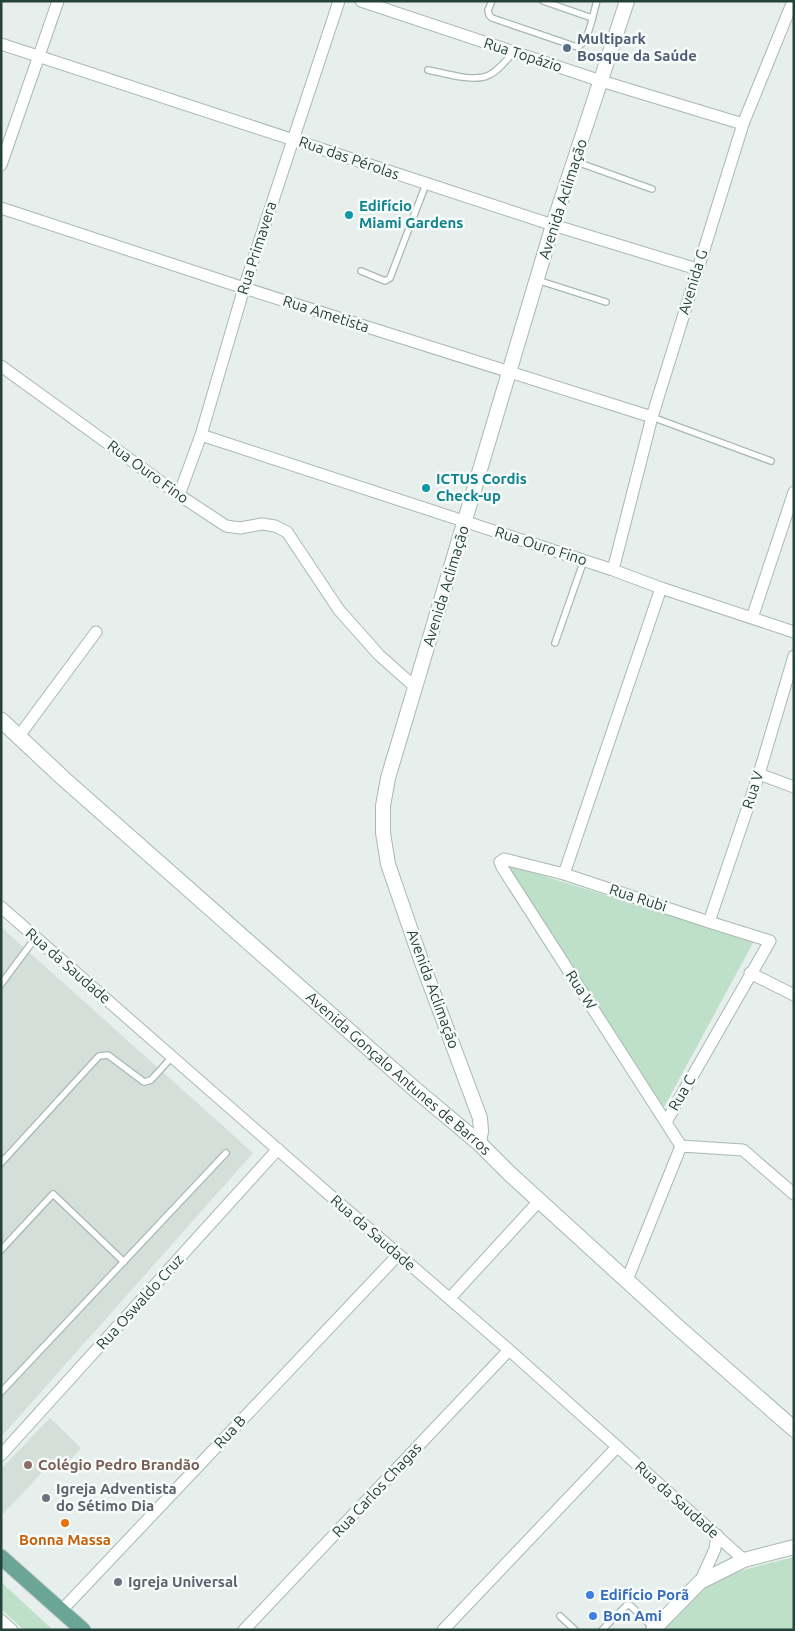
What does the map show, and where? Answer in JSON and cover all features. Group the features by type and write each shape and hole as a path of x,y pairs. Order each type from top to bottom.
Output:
{"main road":[{"name":"Avenida Gonçalo Antunes de Barros","path":"1,720 64,779 416,1092 479,1143 539,1201 794,1429"},
{"path":"1,1557 83,1630"}],"street":[{"path":"1,165 58,1"},
{"name":"Rua Primavera","path":"179,495 202,435 244,288 339,1"},
{"name":"Rua Topázio","path":"361,1 600,81 743,124"},
{"name":"Avenida Aclimação","path":"479,1143 481,1131 480,1118 388,864 383,833 383,806 388,778 509,372 626,1"},
{"name":"Avenida G","path":"613,570 652,417 697,269 743,124 793,1"},
{"name":"Rua das Pérolas","path":"1,44 426,184 697,269"},
{"name":"Rua Ametista","path":"1,208 244,288 652,417"},
{"name":"Rua Ouro Fino","path":"1,366 179,495 226,526 240,528 262,524 275,526 287,532 339,610 379,655 415,687"},
{"name":"Rua Ouro Fino","path":"202,435 584,560 661,588 794,632"},
{"path":"752,618 794,492"},
{"path":"564,874 661,588"},
{"path":"18,736 96,632"},
{"name":"Rua V","path":"709,922 759,774 794,656"},
{"path":"759,774 794,787"},
{"name":"Rua Rubi","path":"504,859 564,874 770,941"},
{"name":"Rua W","path":"504,859 500,862 502,867 666,1122"},
{"name":"Rua da Saudade","path":"1,907 450,1298 744,1560"},
{"name":"Rua C","path":"681,1146 666,1122 770,941"},
{"path":"750,974 794,995"},
{"path":"628,1280 681,1146 743,1150 794,1194"},
{"name":"Rua Oswaldo Cruz","path":"1,1455 278,1149"},
{"path":"450,1298 539,1201"},
{"name":"Rua B","path":"62,1610 398,1254"},
{"name":"Rua Carlos Chagas","path":"244,1630 509,1350"},
{"path":"443,1630 617,1446"},
{"path":"700,1582 715,1549 717,1535"},
{"path":"654,1629 700,1582 744,1560 794,1547"},
{"path":"1,1620 12,1630"}],"lane":[{"path":"492,1 488,10 492,18 578,47 586,39 597,1"},
{"path":"543,1 592,18"},
{"path":"428,70 473,78 487,76 497,70 514,52"},
{"path":"574,161 652,189"},
{"path":"361,272 385,281 390,278 426,184"},
{"path":"537,280 606,302"},
{"path":"652,417 770,461"},
{"path":"555,643 584,560"},
{"path":"1,984 36,937"},
{"path":"1,1163 99,1056 108,1055 144,1082 151,1080 172,1057"},
{"path":"1,1392 226,1153"},
{"path":"1,1250 53,1194 124,1262"},
{"path":"602,1630 627,1605 631,1606 654,1629"},
{"path":"560,1616 575,1630"}],"shaded area":[{"path":"1,927 253,1153 1,1437"},
{"name":"Colégio Pedro Brandão","path":"50,1418 81,1448 62,1469 53,1461 1,1516 1,1469"}],"green space":[{"path":"505,864 754,941 663,1109"},
{"path":"794,1557 794,1630 662,1630 681,1608 705,1588 717,1581 741,1571"},
{"path":"1,1582 53,1630 24,1630 1,1609"}],"place":[{"name":"Multipark Bosque da Saúde","path":"567,48"},
{"name":"Edifício Miami Gardens","path":"349,215"},
{"name":"ICTUS Cordis Check-up","path":"426,488"},
{"name":"Colégio Pedro Brandão","path":"28,1465"},
{"name":"Igreja Adventista do Sétimo Dia","path":"46,1498"},
{"name":"Bonna Massa","path":"65,1523"},
{"name":"Igreja Universal","path":"118,1582"},
{"name":"Edifício Porã","path":"590,1595"},
{"name":"Bon Ami","path":"593,1616"}]}
